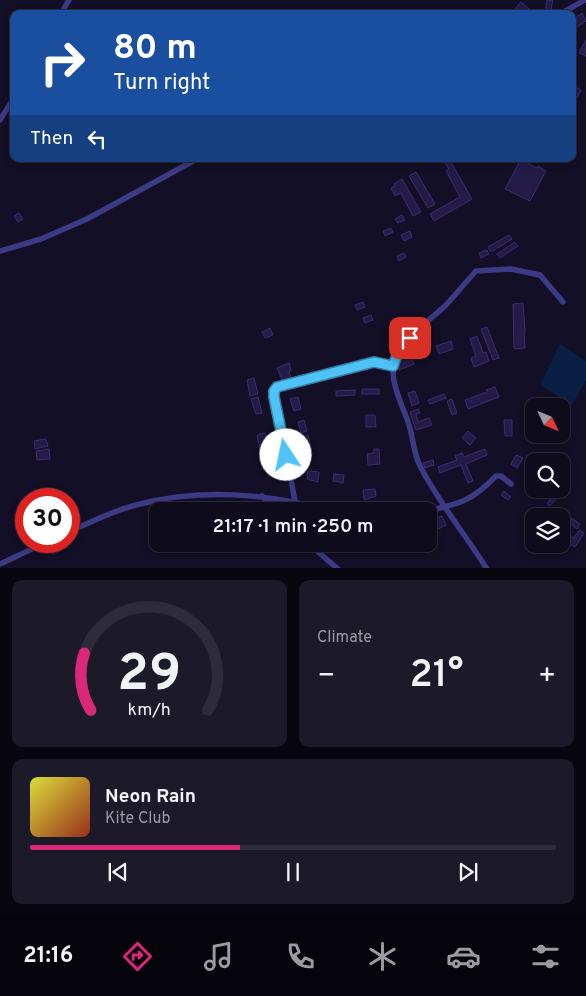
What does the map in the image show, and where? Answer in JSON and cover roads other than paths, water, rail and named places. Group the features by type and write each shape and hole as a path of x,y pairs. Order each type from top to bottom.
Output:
{"street":[{"path":"567,10 583,1"},
{"path":"0,120 10,104"},
{"path":"0,251 41,239 87,219 192,162"},
{"path":"487,568 470,541 444,508 419,464 408,422 395,387 393,366 399,350 421,326 445,306 476,271 511,269 540,275 563,302"},
{"path":"295,501 274,391 277,387 286,384 374,362 393,366"},
{"path":"437,509 467,500 482,490 496,476 501,476 511,484"},
{"path":"80,527 108,514 136,505 169,498 230,494 262,496 299,502"},
{"path":"262,496 268,502"},
{"path":"319,552 338,568"},
{"path":"0,564 23,553"}],"water":[{"path":"560,344 586,361 586,380 572,405 570,404 570,398 561,398 540,385"}]}
